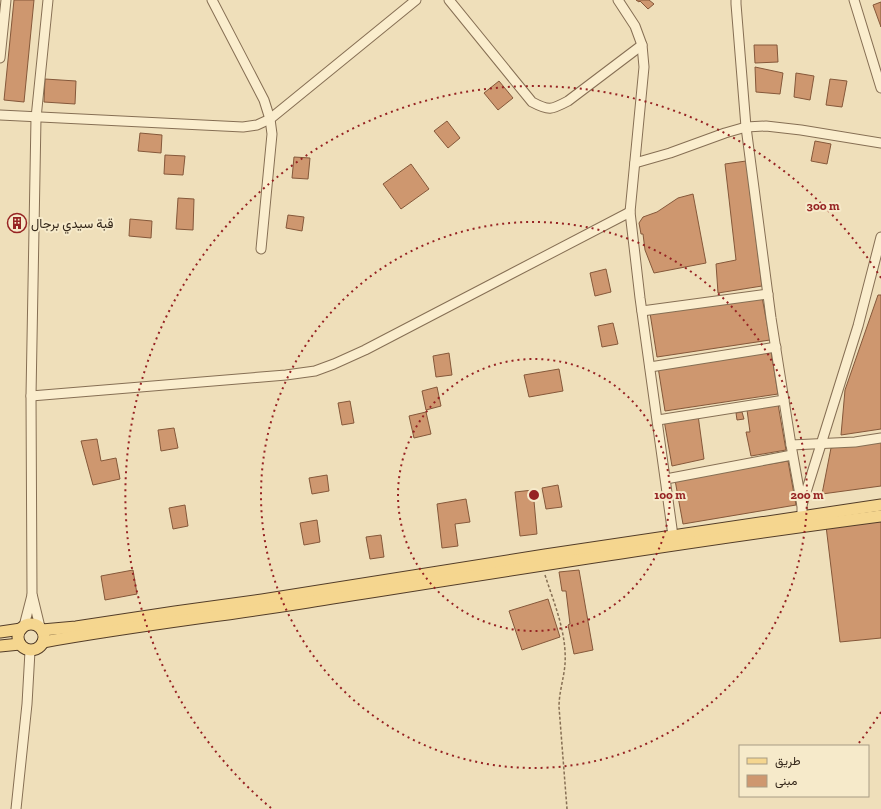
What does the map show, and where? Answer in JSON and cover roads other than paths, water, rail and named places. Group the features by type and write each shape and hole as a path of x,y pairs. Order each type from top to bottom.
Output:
{"main road":[{"path":"43,642 77,635 542,566 674,540 802,517 881,505"},
{"path":"802,517 881,516"},
{"path":"41,629 76,627 674,540"},
{"path":"0,632 34,624 41,629 44,634 43,642 38,649 30,651 22,648 18,636 22,627"},
{"path":"0,646 20,644"}],"street":[{"path":"0,58 6,0"},
{"path":"41,629 32,594 31,396 36,118 48,0"},
{"path":"212,0 264,100 270,119 272,134 261,249"},
{"path":"0,115 36,118 243,127 257,125 270,119 416,0"},
{"path":"449,0 532,102 544,108 556,108 568,101 642,45"},
{"path":"618,0 635,26 642,45 644,67 630,212 642,311 674,540"},
{"path":"736,0 746,127 768,294 802,517"},
{"path":"854,0 881,88"},
{"path":"635,163 670,154 725,133 746,127 766,126 802,130 881,143"},
{"path":"31,396 286,375 315,371 365,350 630,212"},
{"path":"802,517 822,444 858,326 877,272 881,237"},
{"path":"642,311 768,294"},
{"path":"650,367 776,347"},
{"path":"658,420 784,400"},
{"path":"791,445 855,442 881,438"},
{"path":"666,479 792,455"},
{"path":"22,627 32,594"},
{"path":"16,809 27,704 30,651"}],"place":[{"name":"قبة سيدي برجال","path":"17,223"}]}
